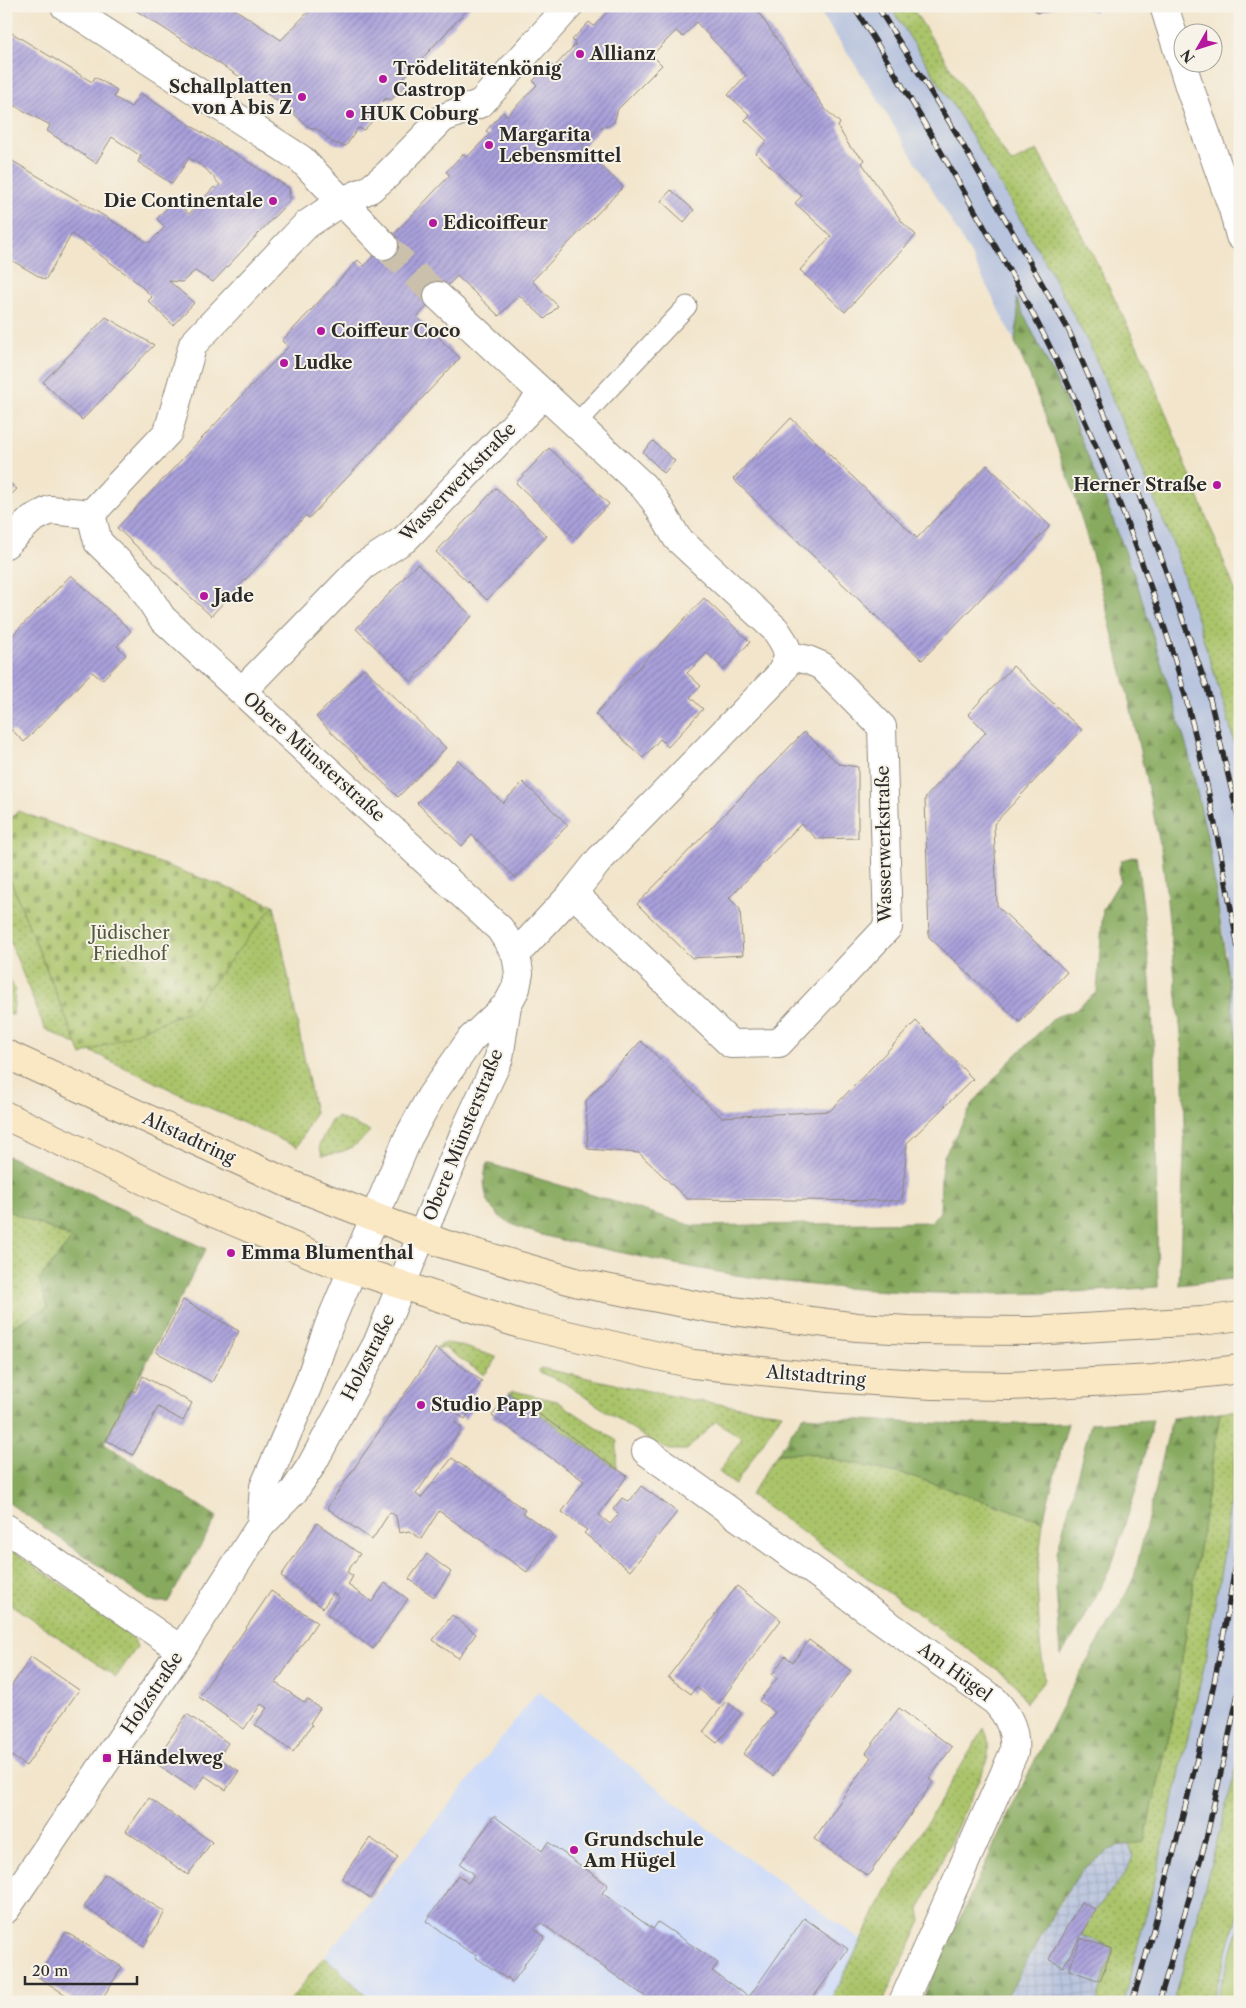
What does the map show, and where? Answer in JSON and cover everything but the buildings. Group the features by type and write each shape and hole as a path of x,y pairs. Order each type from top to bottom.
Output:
{"main road":[{"name":"Altstadtring","path":"6,1054 290,1184 444,1244 579,1283 710,1308 857,1327 909,1330 1032,1331 1157,1324 1240,1316"},
{"name":"Altstadtring","path":"6,1116 214,1213 352,1269 403,1284 520,1324 693,1364 830,1378 932,1385 1010,1386 1154,1379 1240,1369"}],"street":[{"path":"64,6 302,159 384,245"},
{"path":"6,544 32,519 50,510 91,514 168,432 193,344 306,226 342,201 370,189 387,175 443,118 481,102 569,6"},
{"path":"1164,6 1190,89 1236,216 1240,236"},
{"path":"438,296 643,486 655,501 677,538 774,629 785,644 789,656 778,678 600,859 574,893 516,954"},
{"name":"Wasserwerkstraße","path":"242,691 363,566 406,539 544,394"},
{"name":"Obere Münsterstraße","path":"91,514 98,542 139,582 162,618 500,929 516,954 519,973 516,988 507,1005 471,1039 431,1096 408,1138 375,1216"},
{"name":"Wasserwerkstraße","path":"574,893 731,1044 779,1043 888,927 882,727 822,666 808,660 789,656"},
{"name":"Obere Münsterstraße","path":"423,1235 466,1129 499,1058 507,1005"},
{"path":"352,1269 375,1216"},
{"path":"403,1284 423,1235"},
{"name":"Holzstraße","path":"261,1525 264,1487 308,1385 329,1325 352,1269"},
{"name":"Holzstraße","path":"6,1909 182,1650 261,1525 294,1491 310,1466 378,1344 403,1284"},
{"name":"Am Hügel","path":"646,1450 995,1701 1006,1712 1012,1725 1015,1740 1014,1752 903,2002"},
{"path":"6,1528 182,1650"}],"lane":[{"path":"576,424 687,306"}],"shaded area":[{"path":"816,6 890,6 963,121 1047,265 1092,350 1174,546 1227,714 1240,767 1240,1069 1225,947 1209,845 1137,583 1110,512 1064,397 1017,300 1018,313 1015,342 970,253 934,192 872,90"},
{"path":"1240,1420 1240,1755 1174,2002 1123,2002 1154,1884 1204,1666 1224,1552"},
{"name":"Grundschule Am Hügel","path":"538,1691 723,1841 861,1940 830,2002 373,2002 324,1957 452,1802"},
{"path":"1129,1844 1133,1856 1130,1866 1081,1935 1113,1948 1097,2002 1004,2002 1073,1881 1097,1857 1117,1846"},
{"path":"1240,1908 1240,2002 1212,2002 1224,1962"}],"green space":[{"path":"890,6 911,6 1011,163 1037,150 1091,251 1148,368 1240,603 1240,767 1227,714 1174,546 1092,350 1047,265 963,121"},
{"path":"1016,298 1064,397 1137,583 1188,752 1209,845 1240,1069 1240,1278 1179,1285 1185,1126 1184,1081 1181,1034 1162,854 1129,700 1098,575 1073,490 1015,342 1018,313"},
{"name":"Jüdischer Friedhof","path":"18,811 274,905 191,1010 81,1055 6,869 6,823"},
{"path":"1136,856 1149,963 1152,1017 1156,1125 1158,1287 980,1294 892,1291 778,1281 679,1265 564,1241 534,1233 507,1222 489,1204 484,1184 487,1163 694,1226 931,1222 940,1212 941,1174 944,1156 974,1102 1008,1063 1054,1018 1063,1013 1072,1012 1097,992 1103,909 1120,881 1119,868 1122,860"},
{"path":"6,869 77,1045 45,1029 6,932"},
{"path":"274,905 315,1113 297,1147 90,1051 191,1010"},
{"path":"6,971 15,991 13,1015 6,1012"},
{"path":"337,1117 370,1131 349,1149 322,1155 319,1145 331,1121"},
{"path":"6,1155 206,1249 104,1443 217,1517 168,1602 156,1602 147,1599 6,1501 6,1389 9,1381 10,1366 6,1330 48,1307 39,1280 72,1238 6,1210"},
{"path":"6,1210 72,1238 39,1280 48,1307 6,1330"},
{"path":"446,1343 496,1357 496,1360 484,1375 445,1348 436,1348"},
{"path":"540,1368 691,1400 782,1413 735,1485 719,1472 742,1438 716,1421 687,1450 670,1450 652,1442 563,1382 539,1372"},
{"path":"513,1391 557,1401 617,1441 616,1468 509,1393"},
{"path":"1239,1410 1240,1420 1224,1552 1204,1666 1154,1884 1123,2002 1097,2002 1113,1948 1081,1935 1095,1911 1118,1883 1130,1864 1133,1856 1129,1844 1144,1842 1172,1724 1220,1412"},
{"path":"1220,1412 1172,1724 1144,1842 1117,1846 1084,1868 1064,1895 1004,2002 921,2002 1042,1746 1069,1693 1117,1611 1134,1577 1172,1418"},
{"path":"803,1416 935,1423 1068,1423 1043,1521 911,1476 806,1453 777,1454"},
{"path":"1153,1420 1136,1490 1111,1567 1083,1621 1061,1655 1056,1588 1057,1553 1091,1423"},
{"path":"806,1453 911,1476 1043,1521 1037,1578 1040,1643 1045,1680 1026,1703 1016,1685 1005,1675 750,1495 777,1454"},
{"path":"6,1546 131,1632 137,1647 116,1677 6,1601"},
{"path":"984,1728 989,1746 986,1764 919,1910 921,1921 883,2002 830,2002 887,1889"},
{"path":"1240,1755 1240,1908 1212,2002 1174,2002"},
{"path":"1240,1924 1240,2002 1215,2002"},
{"path":"324,1957 326,1958 373,2002 289,2002"}],"tunnel":[{"path":"384,245 438,296"}],"railway":[{"path":"853,6 918,112 999,252 1067,382 1107,473 1132,535 1178,670 1208,793 1240,959"},
{"path":"877,6 955,131 1069,331 1136,486 1208,691 1240,825"},
{"path":"1132,2002 1165,1888 1200,1747 1223,1638 1240,1528"},
{"path":"1159,2002 1206,1840 1240,1685"}],"place":[{"name":"Allianz","path":"580,54"},
{"name":"Trödelitätenkönig Castrop","path":"383,79"},
{"name":"Schallplatten von A bis Z","path":"302,97"},
{"name":"HUK Coburg","path":"350,114"},
{"name":"Margarita Lebensmittel","path":"489,145"},
{"name":"Die Continentale","path":"273,201"},
{"name":"Edicoiffeur","path":"433,223"},
{"name":"Coiffeur Coco","path":"321,331"},
{"name":"Ludke","path":"284,363"},
{"name":"Herner Straße","path":"1217,485"},
{"name":"Jade","path":"204,596"},
{"name":"Emma Blumenthal","path":"231,1253"},
{"name":"Studio Papp","path":"421,1405"},
{"name":"Händelweg","path":"107,1758"},
{"name":"Grundschule Am Hügel","path":"574,1850"}]}
